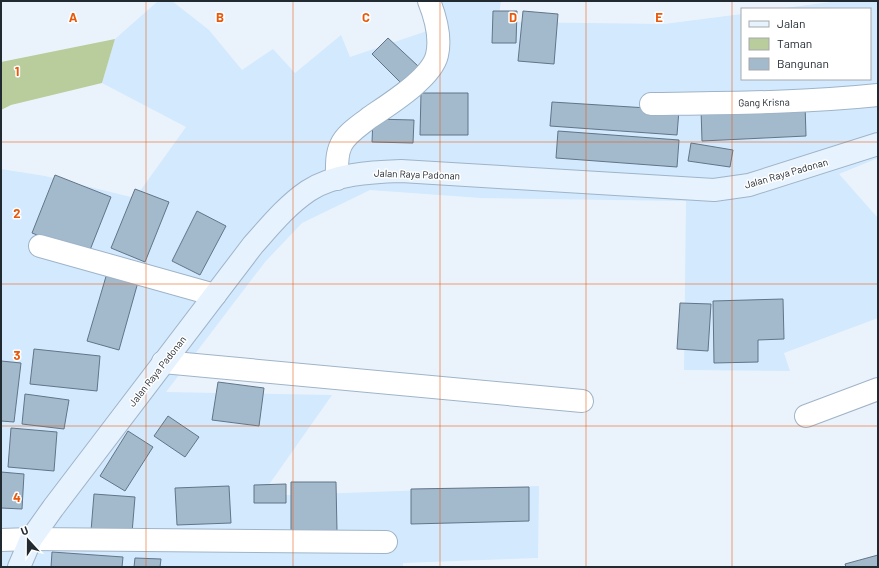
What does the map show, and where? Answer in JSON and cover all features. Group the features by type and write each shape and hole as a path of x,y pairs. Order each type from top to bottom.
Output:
{"main road":[{"name":"Jalan Raya Padonan","path":"19,567 31,539 52,508 253,245 282,212 309,190 337,179 369,172 401,171 714,190 749,185 878,144"}],"street":[{"path":"337,179 337,161 341,145 353,129 406,92 425,75 437,55 438,33 429,1"},
{"name":"Gang Krisna","path":"651,104 772,102 878,95"},
{"path":"40,246 215,296"},
{"path":"163,362 582,401"},
{"path":"806,416 878,389"},
{"path":"1,540 386,542"}],"shaded area":[{"path":"158,1 172,1 209,30 242,70 273,49 295,73 341,35 350,57 433,29 428,1 501,1 498,22 664,24 741,14 741,80 871,80 871,8 786,8 838,1 878,1 878,158 839,174 878,218 878,318 784,353 790,371 684,370 686,201 481,198 370,190 302,223 265,262 166,392 332,395 261,496 539,486 538,558 403,563 403,567 1,567 1,169 45,176 135,198 186,127 102,83 115,39"}],"green space":[{"path":"115,39 102,83 11,105 1,110 1,62"}],"building":[{"path":"493,11 517,11 516,43 492,43"},
{"path":"523,11 558,14 554,64 518,61"},
{"path":"388,38 418,66 401,83 372,54"},
{"path":"421,93 468,93 468,135 420,135"},
{"path":"552,102 679,110 677,135 550,126"},
{"path":"805,104 806,136 702,141 701,109"},
{"path":"373,119 414,120 413,143 372,142"},
{"path":"558,131 679,140 677,167 556,158"},
{"path":"691,143 733,150 730,167 688,161"},
{"path":"55,175 111,197 88,255 32,233"},
{"path":"135,189 169,202 145,262 111,248"},
{"path":"197,211 226,226 200,275 172,261"},
{"path":"107,273 138,282 119,350 87,341"},
{"path":"783,299 784,339 758,340 758,362 714,363 713,301"},
{"path":"680,303 711,304 708,351 677,349"},
{"path":"34,349 100,356 97,391 30,384"},
{"path":"1,361 21,363 14,422 1,421"},
{"path":"218,382 264,388 259,426 212,420"},
{"path":"25,394 69,400 64,429 22,424"},
{"path":"168,416 199,437 185,457 154,436"},
{"path":"11,428 57,432 54,471 8,467"},
{"path":"128,431 153,447 125,491 100,476"},
{"path":"1,472 24,474 22,509 1,508"},
{"path":"291,482 336,482 337,531 291,531"},
{"path":"286,484 286,503 254,503 254,485"},
{"path":"229,486 231,523 177,525 175,488"},
{"path":"529,487 529,521 411,524 411,489"},
{"path":"94,494 135,497 132,533 91,531"},
{"path":"52,552 123,557 122,567 51,567"},
{"path":"878,555 878,567 846,567 845,564"},
{"path":"135,558 161,559 160,567 134,567"}]}
